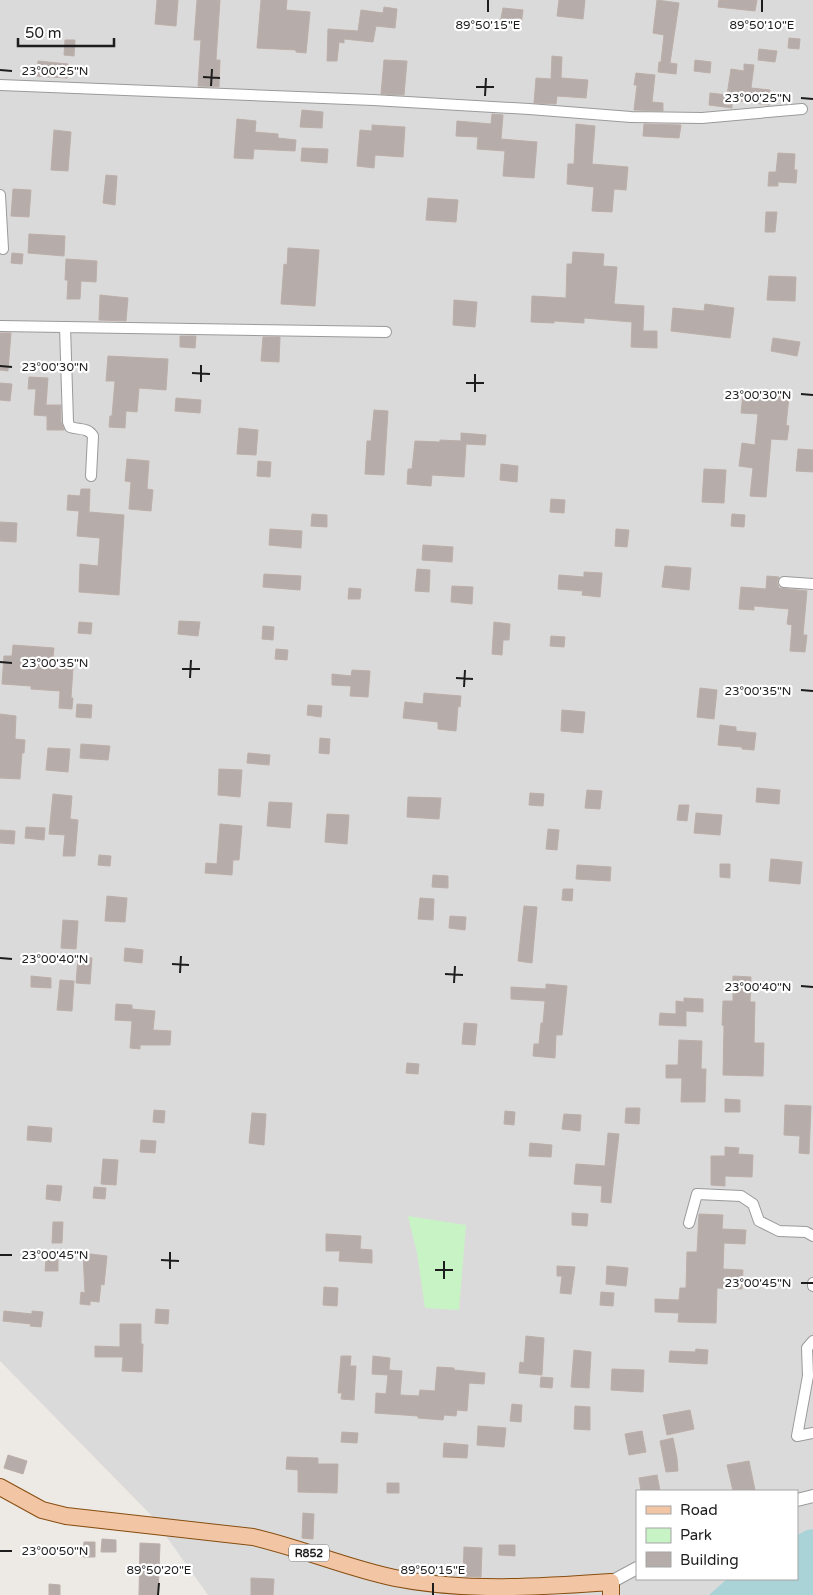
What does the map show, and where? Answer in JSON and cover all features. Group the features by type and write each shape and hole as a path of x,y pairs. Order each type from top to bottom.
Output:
{"main road":[{"name":"R852","path":"0,1487 42,1510 66,1516 253,1537 278,1543 358,1569 395,1578 432,1584 483,1587 547,1586 611,1589"}],"street":[{"path":"0,85 374,100 631,117 702,118 802,109"},
{"path":"0,195 3,249"},
{"path":"0,326 386,332"},
{"path":"65,327 68,422 70,427 86,429 93,436 91,476"},
{"path":"784,582 813,584"},
{"path":"690,1223 697,1194 741,1196 752,1204 759,1221 779,1231 806,1232 813,1236"},
{"path":"813,1341 807,1348 808,1376 805,1402 797,1436 813,1433"},
{"path":"798,1500 813,1496"},
{"path":"611,1589 636,1569"}],"shaded area":[{"path":"0,0 813,0 813,1595 208,1595 151,1515 0,1361"}],"green space":[{"path":"408,1216 466,1225 459,1310 425,1308 417,1253"}],"water":[{"path":"813,1529 813,1595 709,1595 726,1580 798,1580 798,1534"}],"building":[{"path":"157,0 178,0 176,26 155,24"},
{"path":"197,0 220,0 216,60 220,60 219,87 198,86 201,40 194,40"},
{"path":"261,0 287,0 286,10 310,12 306,53 296,52 296,50 257,48"},
{"path":"559,0 585,0 583,19 557,16"},
{"path":"657,0 679,3 670,63 677,64 676,74 658,72 664,35 653,33"},
{"path":"719,0 757,0 755,11 718,7"},
{"path":"384,7 397,9 395,28 376,26 373,42 344,39 344,43 339,42 337,61 327,61 328,29 358,31 361,10 383,13"},
{"path":"503,8 523,10 521,26 500,23"},
{"path":"789,38 800,39 799,49 788,48"},
{"path":"65,40 75,40 74,56 64,55"},
{"path":"759,49 777,51 775,62 758,60"},
{"path":"552,56 562,57 561,78 588,80 586,98 557,96 556,104 534,103 536,78 551,79"},
{"path":"384,60 407,61 404,95 381,94"},
{"path":"695,60 711,62 710,73 694,71"},
{"path":"38,61 68,64 67,78 37,76"},
{"path":"744,64 754,65 751,88 770,90 769,105 732,100 732,108 709,105 710,93 727,95 731,69 744,71"},
{"path":"636,73 655,75 652,102 663,103 663,111 634,110 637,85 634,85"},
{"path":"302,110 323,112 322,128 300,127"},
{"path":"492,114 503,115 501,139 537,142 534,178 503,176 505,151 477,149 478,137 456,136 457,121 491,124"},
{"path":"237,119 256,121 255,132 278,134 278,138 296,140 295,151 254,149 253,159 234,158"},
{"path":"576,124 595,126 592,164 628,167 626,190 614,189 612,212 592,211 594,187 567,184 568,164 574,164"},
{"path":"644,124 681,125 679,138 643,136"},
{"path":"372,125 405,127 403,157 375,155 374,168 357,166 360,130 372,131"},
{"path":"54,130 71,132 68,171 51,170"},
{"path":"302,148 328,149 327,163 301,161"},
{"path":"778,153 795,154 794,170 797,170 796,183 778,182 778,186 768,186 769,172 776,172"},
{"path":"106,175 117,176 115,205 103,203"},
{"path":"13,189 31,190 29,217 11,216"},
{"path":"428,198 458,200 456,222 426,220"},
{"path":"766,212 777,212 775,232 765,232"},
{"path":"29,234 65,236 64,256 28,253"},
{"path":"288,248 319,250 315,306 281,304 284,264 287,265"},
{"path":"573,252 604,254 603,266 617,267 614,304 644,306 643,331 657,331 657,348 631,347 632,322 584,318 584,323 531,322 532,296 566,298 567,264 572,264"},
{"path":"12,253 23,254 22,264 11,263"},
{"path":"66,259 97,261 96,282 81,281 80,299 67,299 68,280 65,280"},
{"path":"769,276 796,277 795,301 767,300"},
{"path":"100,295 128,298 126,321 99,320"},
{"path":"454,300 477,302 475,327 453,325"},
{"path":"705,304 734,308 730,338 671,331 673,308 704,311"},
{"path":"0,333 11,333 8,371 0,370"},
{"path":"180,336 196,336 195,348 180,347"},
{"path":"263,337 280,337 279,362 261,361"},
{"path":"773,338 800,342 797,356 771,351"},
{"path":"108,356 168,359 166,390 139,388 137,412 126,411 125,428 109,427 110,416 112,416 115,381 106,381"},
{"path":"29,377 48,378 46,405 61,405 61,422 64,430 47,430 47,416 34,415 36,389 28,389"},
{"path":"0,383 12,384 10,401 0,400"},
{"path":"743,393 789,397 786,425 789,426 787,440 771,439 766,497 750,496 753,468 739,466 742,443 755,445 758,414 741,413"},
{"path":"176,398 201,400 200,413 175,411"},
{"path":"374,410 388,411 384,475 365,474 367,441 371,441"},
{"path":"239,428 258,430 256,455 237,454"},
{"path":"461,433 486,435 485,445 466,444 464,477 432,475 431,486 407,484 408,469 412,469 415,441 461,441"},
{"path":"798,449 813,450 813,472 796,471"},
{"path":"127,459 149,461 147,489 153,490 151,511 129,509 131,482 125,481"},
{"path":"258,461 271,462 270,477 257,476"},
{"path":"501,464 518,466 517,482 500,480"},
{"path":"704,469 726,470 724,503 702,502"},
{"path":"81,489 90,489 89,512 124,515 119,595 79,592 80,564 98,566 100,538 77,536 79,511 67,510 68,495 80,496"},
{"path":"551,499 565,500 564,513 550,512"},
{"path":"312,514 327,515 327,527 311,526"},
{"path":"732,514 745,515 744,527 731,526"},
{"path":"0,522 17,523 16,542 0,541"},
{"path":"270,529 302,531 301,548 269,545"},
{"path":"616,529 629,530 627,547 615,546"},
{"path":"423,545 453,547 452,562 422,560"},
{"path":"665,566 691,568 689,590 662,587"},
{"path":"417,569 430,570 429,592 415,591"},
{"path":"584,572 602,573 600,597 582,595 583,591 558,589 559,575 584,577"},
{"path":"264,574 301,576 300,590 263,587"},
{"path":"767,576 779,577 777,582 779,588 807,591 803,635 807,635 805,652 790,651 792,625 787,624 789,609 754,606 754,610 739,609 741,587 766,589"},
{"path":"452,586 473,587 472,604 451,602"},
{"path":"349,588 361,589 360,599 348,599"},
{"path":"179,621 200,622 198,636 178,634"},
{"path":"79,622 92,623 91,634 78,633"},
{"path":"494,622 510,624 509,640 503,640 502,655 492,654"},
{"path":"263,626 274,627 273,640 262,639"},
{"path":"551,636 565,637 564,647 550,646"},
{"path":"13,645 54,648 52,667 73,668 72,709 59,708 60,691 2,684 4,656 12,656"},
{"path":"276,649 288,650 287,660 275,659"},
{"path":"352,670 370,671 368,697 350,696 351,686 332,685 332,674 351,676"},
{"path":"700,688 717,690 714,719 697,717"},
{"path":"424,693 461,696 460,707 458,706 456,731 438,729 438,722 403,718 405,702 423,704"},
{"path":"77,704 92,705 91,718 76,717"},
{"path":"308,705 322,706 321,717 307,715"},
{"path":"562,710 585,712 583,733 561,731"},
{"path":"0,714 16,716 15,739 25,740 20,779 0,778"},
{"path":"720,725 736,727 736,731 756,733 754,750 718,745"},
{"path":"320,738 330,739 329,754 319,753"},
{"path":"81,744 110,746 108,760 80,758"},
{"path":"48,748 70,749 68,772 46,770"},
{"path":"248,753 270,755 269,765 247,763"},
{"path":"219,769 242,770 240,797 218,795"},
{"path":"757,788 780,790 779,804 756,802"},
{"path":"587,790 602,791 600,809 585,808"},
{"path":"530,793 544,794 543,806 529,805"},
{"path":"53,794 72,796 70,819 78,820 75,856 63,856 65,835 49,834"},
{"path":"408,797 441,798 439,819 407,817"},
{"path":"269,802 292,803 290,828 267,826"},
{"path":"679,805 689,805 687,821 677,820"},
{"path":"696,813 722,815 720,835 694,833"},
{"path":"327,814 349,815 347,844 325,842"},
{"path":"220,824 242,826 239,860 233,860 232,875 205,873 206,863 217,864"},
{"path":"26,827 45,828 44,840 25,838"},
{"path":"548,829 559,830 557,850 546,849"},
{"path":"0,830 15,831 14,844 0,843"},
{"path":"99,855 111,856 110,866 98,865"},
{"path":"771,859 802,862 800,884 769,881"},
{"path":"720,864 730,864 730,878 720,877"},
{"path":"577,865 611,867 610,881 576,879"},
{"path":"433,875 448,876 448,888 432,887"},
{"path":"563,889 573,889 572,901 562,900"},
{"path":"107,896 127,898 125,922 105,921"},
{"path":"420,898 434,899 433,920 418,919"},
{"path":"524,906 537,907 532,963 518,961"},
{"path":"450,916 466,917 465,930 449,928"},
{"path":"63,920 78,921 76,949 61,948"},
{"path":"125,948 143,950 142,963 124,961"},
{"path":"78,957 92,958 90,984 76,983"},
{"path":"31,976 51,978 51,988 31,987"},
{"path":"733,976 751,977 750,1002 755,1002 754,1043 764,1043 763,1076 723,1075 723,1001 733,1001"},
{"path":"60,980 74,981 72,1011 57,1010"},
{"path":"546,984 567,986 562,1035 556,1035 555,1058 533,1056 534,1044 539,1044 545,1001 511,999 511,987 546,989"},
{"path":"684,998 703,999 703,1012 686,1011 686,1026 659,1025 660,1013 676,1014 676,1001 684,1002"},
{"path":"116,1004 132,1005 132,1009 155,1011 153,1030 171,1031 170,1045 140,1045 140,1049 130,1048 132,1021 115,1020"},
{"path":"464,1023 477,1024 475,1045 462,1044"},
{"path":"679,1040 702,1041 701,1069 706,1069 705,1102 681,1102 682,1078 666,1078 666,1065 678,1065"},
{"path":"407,1063 419,1064 418,1074 406,1073"},
{"path":"725,1099 740,1100 740,1112 725,1112"},
{"path":"785,1105 811,1106 809,1154 799,1153 800,1136 784,1135"},
{"path":"626,1108 640,1108 639,1124 625,1123"},
{"path":"154,1110 165,1111 164,1123 153,1122"},
{"path":"505,1111 515,1112 514,1125 504,1124"},
{"path":"252,1113 266,1114 264,1145 249,1143"},
{"path":"564,1114 581,1115 580,1131 562,1129"},
{"path":"28,1126 52,1128 51,1142 27,1140"},
{"path":"608,1133 619,1134 611,1203 601,1202 602,1186 574,1184 576,1164 605,1166"},
{"path":"141,1140 156,1141 155,1153 140,1152"},
{"path":"530,1143 552,1145 551,1157 529,1156"},
{"path":"725,1147 739,1148 738,1154 753,1155 752,1177 725,1176 725,1186 711,1185 711,1156 725,1156"},
{"path":"103,1159 118,1160 116,1185 101,1184"},
{"path":"47,1185 62,1186 60,1201 46,1199"},
{"path":"94,1187 106,1188 105,1199 93,1198"},
{"path":"572,1213 588,1214 587,1226 572,1225"},
{"path":"699,1214 723,1215 722,1229 746,1230 745,1244 724,1243 723,1269 743,1270 742,1289 717,1288 716,1323 678,1322 679,1313 655,1312 655,1299 679,1300 680,1288 686,1288 687,1252 697,1252"},
{"path":"53,1222 63,1222 62,1243 52,1243"},
{"path":"326,1234 361,1236 360,1249 372,1250 372,1263 339,1261 340,1251 326,1251"},
{"path":"83,1253 107,1256 104,1285 101,1284 99,1302 90,1301 90,1305 80,1304 81,1292 85,1293"},
{"path":"46,1259 58,1259 58,1271 45,1271"},
{"path":"557,1266 575,1267 571,1294 560,1293 562,1276 557,1276"},
{"path":"607,1266 628,1268 626,1286 606,1284"},
{"path":"324,1287 338,1288 337,1306 323,1305"},
{"path":"601,1292 614,1293 613,1306 600,1305"},
{"path":"156,1309 169,1310 168,1324 155,1323"},
{"path":"4,1311 32,1314 32,1311 43,1312 41,1327 3,1321"},
{"path":"120,1324 141,1324 141,1344 143,1344 142,1372 122,1371 123,1357 95,1357 95,1346 120,1347"},
{"path":"526,1336 544,1338 542,1375 519,1373 520,1362 524,1363"},
{"path":"696,1349 708,1350 707,1364 669,1362 670,1351 695,1352"},
{"path":"574,1350 591,1352 589,1388 571,1387"},
{"path":"341,1356 351,1356 350,1366 356,1366 354,1400 341,1399 342,1393 338,1393"},
{"path":"373,1356 390,1358 389,1370 402,1371 400,1395 419,1396 420,1390 435,1391 437,1367 485,1373 484,1384 469,1383 467,1411 457,1410 456,1416 444,1415 443,1420 375,1413 376,1393 386,1394 388,1375 372,1374"},
{"path":"612,1369 644,1370 643,1392 611,1390"},
{"path":"541,1377 553,1378 552,1388 540,1387"},
{"path":"512,1404 522,1405 521,1422 510,1421"},
{"path":"575,1406 590,1407 590,1430 574,1429"},
{"path":"690,1410 694,1429 667,1435 663,1415"},
{"path":"478,1426 506,1428 504,1447 477,1445"},
{"path":"642,1431 646,1452 629,1455 625,1434"},
{"path":"342,1432 358,1433 357,1443 341,1442"},
{"path":"673,1438 678,1471 666,1472 660,1441"},
{"path":"444,1443 468,1445 467,1458 443,1457"},
{"path":"8,1455 27,1461 23,1474 4,1468"},
{"path":"287,1457 318,1458 318,1464 338,1464 337,1493 298,1492 298,1470 286,1469"},
{"path":"749,1461 755,1490 733,1490 727,1465"},
{"path":"657,1475 660,1490 641,1490 639,1478"},
{"path":"387,1483 399,1483 399,1493 387,1493"},
{"path":"303,1513 314,1514 313,1539 302,1538"},
{"path":"102,1539 116,1540 116,1552 101,1552"},
{"path":"84,1542 95,1542 95,1557 83,1557"},
{"path":"140,1543 160,1544 158,1595 139,1595"},
{"path":"499,1545 515,1545 515,1556 499,1555"},
{"path":"464,1547 482,1548 481,1577 463,1576"},
{"path":"251,1578 274,1579 273,1595 251,1595"},
{"path":"49,1584 60,1585 60,1595 49,1595"}]}
